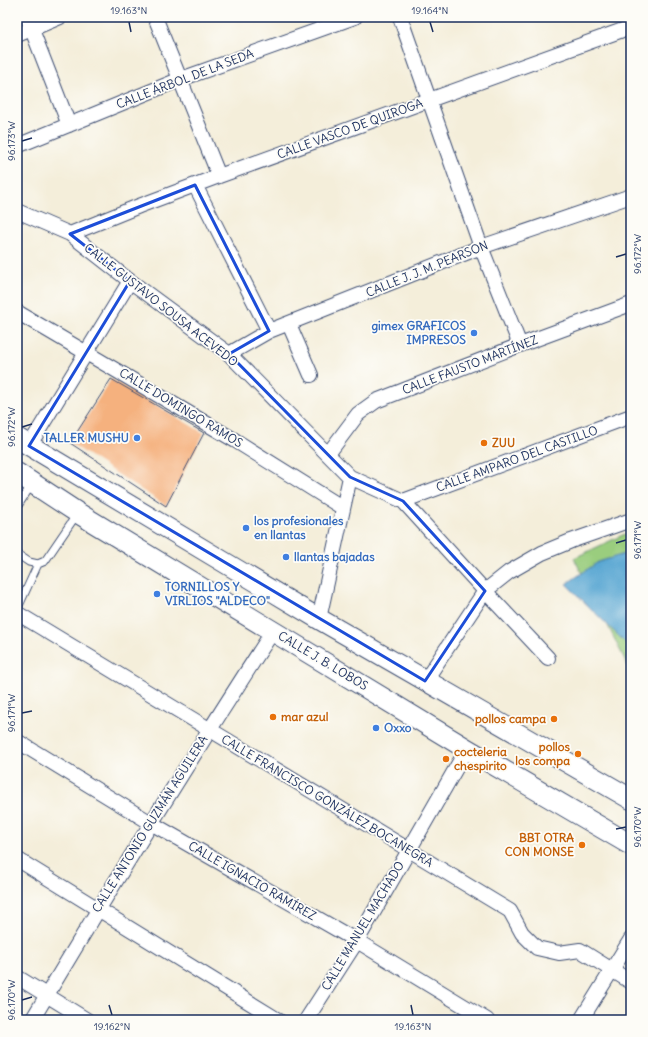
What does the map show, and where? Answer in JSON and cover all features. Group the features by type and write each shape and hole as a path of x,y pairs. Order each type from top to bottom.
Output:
{"main road":[{"path":"23,442 319,619 631,800"},
{"name":"CALLE J. B. LOBOS","path":"25,478 78,513 467,749 631,845"}],"street":[{"path":"17,35 30,23 60,17"},
{"path":"156,17 219,176"},
{"name":"CALLE ÁRBOL DE LA SEDA","path":"17,146 181,79 355,17"},
{"path":"400,17 481,247 520,345"},
{"path":"30,23 69,125"},
{"name":"CALLE VASCO DE QUIROGA","path":"70,234 219,176 430,101 631,27"},
{"path":"195,185 269,331"},
{"name":"CALLE J. J. M. PEARSON","path":"228,354 269,331 481,247 631,196"},
{"name":"CALLE GUSTAVO SOUSA ACEVEDO","path":"17,211 70,234 228,354 350,477 403,501 548,658"},
{"path":"23,442 87,352 130,281"},
{"name":"CALLE FAUSTO MARTÍNEZ","path":"328,454 358,414 376,401 631,304"},
{"name":"CALLE DOMINGO RAMOS","path":"17,312 236,441 343,508"},
{"path":"289,324 311,375"},
{"name":"CALLE AMPARO DEL CASTILLO","path":"403,501 631,416"},
{"path":"319,619 350,477"},
{"path":"425,681 485,591 509,572 542,553 631,520"},
{"name":"CALLE FRANCISCO GONZÁLEZ BOCANEGRA","path":"17,613 208,730 510,911 522,933 537,948 559,952 580,950 631,982"},
{"name":"CALLE ANTONIO GUZMÁN AGUILERA","path":"32,1020 208,730 273,631"},
{"name":"CALLE IGNACIO RAMÍREZ","path":"17,741 151,823 357,941 487,1020"},
{"name":"CALLE MANUEL MACHADO","path":"306,1020 357,941 467,749"},
{"path":"17,859 278,1020"},
{"path":"581,1020 631,939"},
{"path":"17,977 87,1020"}],"lane":[{"path":"17,507 25,478"},
{"path":"17,554 29,562 38,564 45,561 78,513"},
{"path":"17,610 38,564"}],"highlighted area":[{"path":"195,185 269,331 229,354 350,477 403,501 485,591 425,681 29,446 130,281 70,234"}],"green space":[{"path":"631,531 631,672 574,558"}],"water":[{"path":"631,552 631,648 566,584 598,562"}],"building":[{"name":"TALLER MUSHU","path":"111,379 204,433 166,506 70,443"}],"place":[{"name":"gimex GRAFICOS IMPRESOS","path":"474,333"},
{"name":"TALLER MUSHU","path":"137,438"},
{"name":"ZUU","path":"484,443"},
{"name":"los profesionales en llantas","path":"246,528"},
{"name":"llantas bajadas","path":"286,557"},
{"name":"TORNILLOS Y VIRLIOS \"ALDECO\"","path":"157,594"},
{"name":"mar azul","path":"273,717"},
{"name":"pollos campa","path":"554,719"},
{"name":"Oxxo","path":"376,728"},
{"name":"pollos los compa","path":"578,754"},
{"name":"cocteleria chespirito","path":"446,759"},
{"name":"BBT OTRA CON MONSE","path":"582,845"}]}
